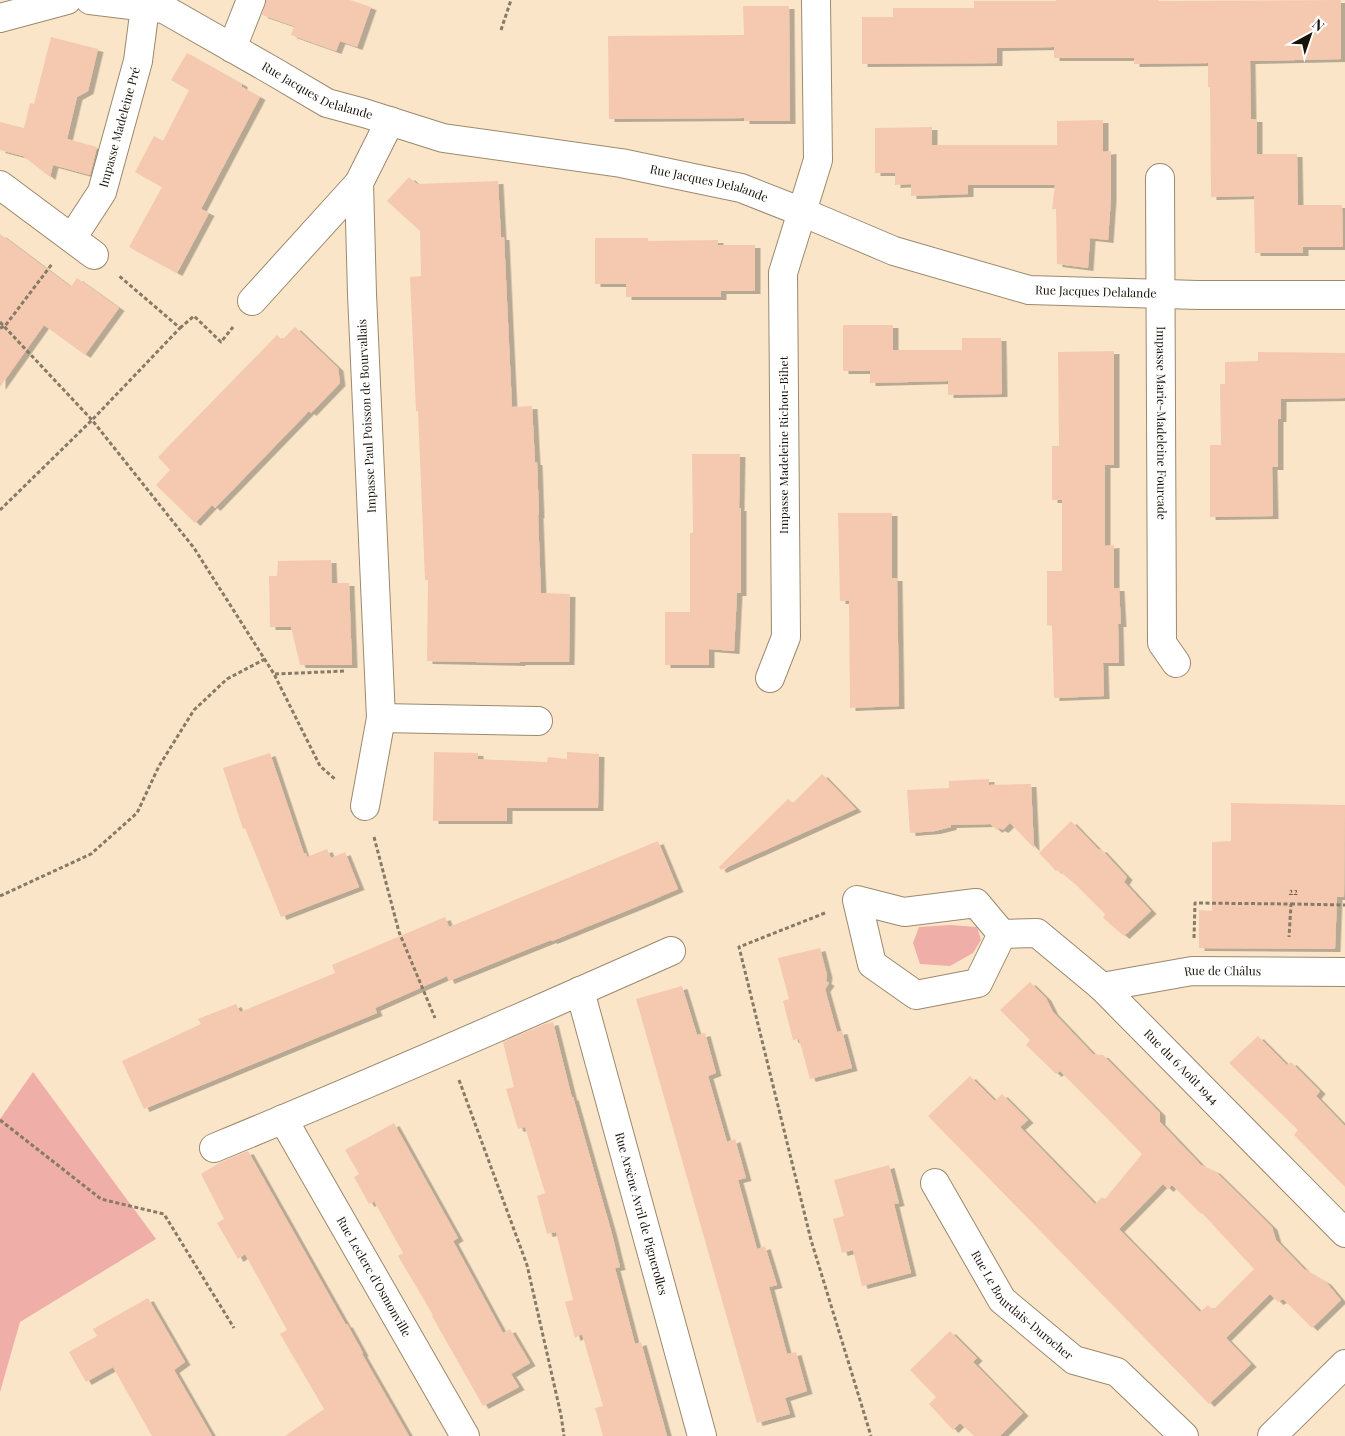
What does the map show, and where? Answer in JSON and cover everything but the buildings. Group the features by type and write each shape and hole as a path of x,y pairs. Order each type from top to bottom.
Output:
{"street":[{"path":"0,18 66,0"},
{"name":"Rue Jacques Delalande","path":"90,0 164,9 326,103 444,138 621,163 741,188 894,252 1030,290 1345,295"},
{"path":"232,48 250,0"},
{"name":"Impasse Madeleine Richou-Bihet","path":"770,678 786,637 783,273 818,160 816,0"},
{"name":"Impasse Madeleine Pré","path":"72,238 102,192 138,61 145,7"},
{"name":"Impasse Paul Poisson de Bourvallais","path":"365,806 381,718 362,294 359,183 390,121"},
{"name":"Impasse Marie-Madeleine Fourcade","path":"1160,178 1162,643 1176,663"},
{"path":"252,301 359,183"},
{"path":"0,185 94,255"},
{"path":"381,718 538,721"},
{"path":"857,900 904,912 976,903 1002,934 978,983 916,994 872,964 857,900"},
{"name":"Rue du 6 Août 1944","path":"1002,934 1037,933 1102,987 1345,1233"},
{"path":"214,1148 672,951"},
{"name":"Rue de Châlus","path":"1102,987 1192,971 1345,972"},
{"name":"Rue Arsène Avril de Pignerolles","path":"580,991 702,1436"},
{"name":"Rue Leclerc d'Osmonville","path":"283,1119 466,1436"},
{"name":"Rue Le Bourdais-Durocher","path":"935,1183 1002,1300 1074,1360 1117,1372 1184,1436"},
{"path":"1272,1436 1345,1364"}],"path":[{"path":"501,30 511,0"},
{"path":"0,328 5,326 72,238"},
{"path":"94,255 180,328"},
{"path":"0,510 194,316 221,342 252,301"},
{"path":"0,322 92,420 194,548 274,674 320,766 365,806 399,932 447,1049 527,1265 561,1415 564,1436"},
{"path":"0,896 91,854 137,813 159,766 194,710 227,679 265,659"},
{"path":"274,674 379,670"},
{"path":"857,900 739,947 811,1240 871,1436"},
{"path":"1195,903 1345,905"},
{"path":"1288,972 1291,904"},
{"path":"0,1120 101,1199 164,1214 234,1328"}],"shaded area":[{"path":"951,925 977,927 981,940 973,953 950,966 920,964 913,943 919,927"},
{"path":"33,1072 156,1239 20,1322 0,1392 0,1119"}]}
